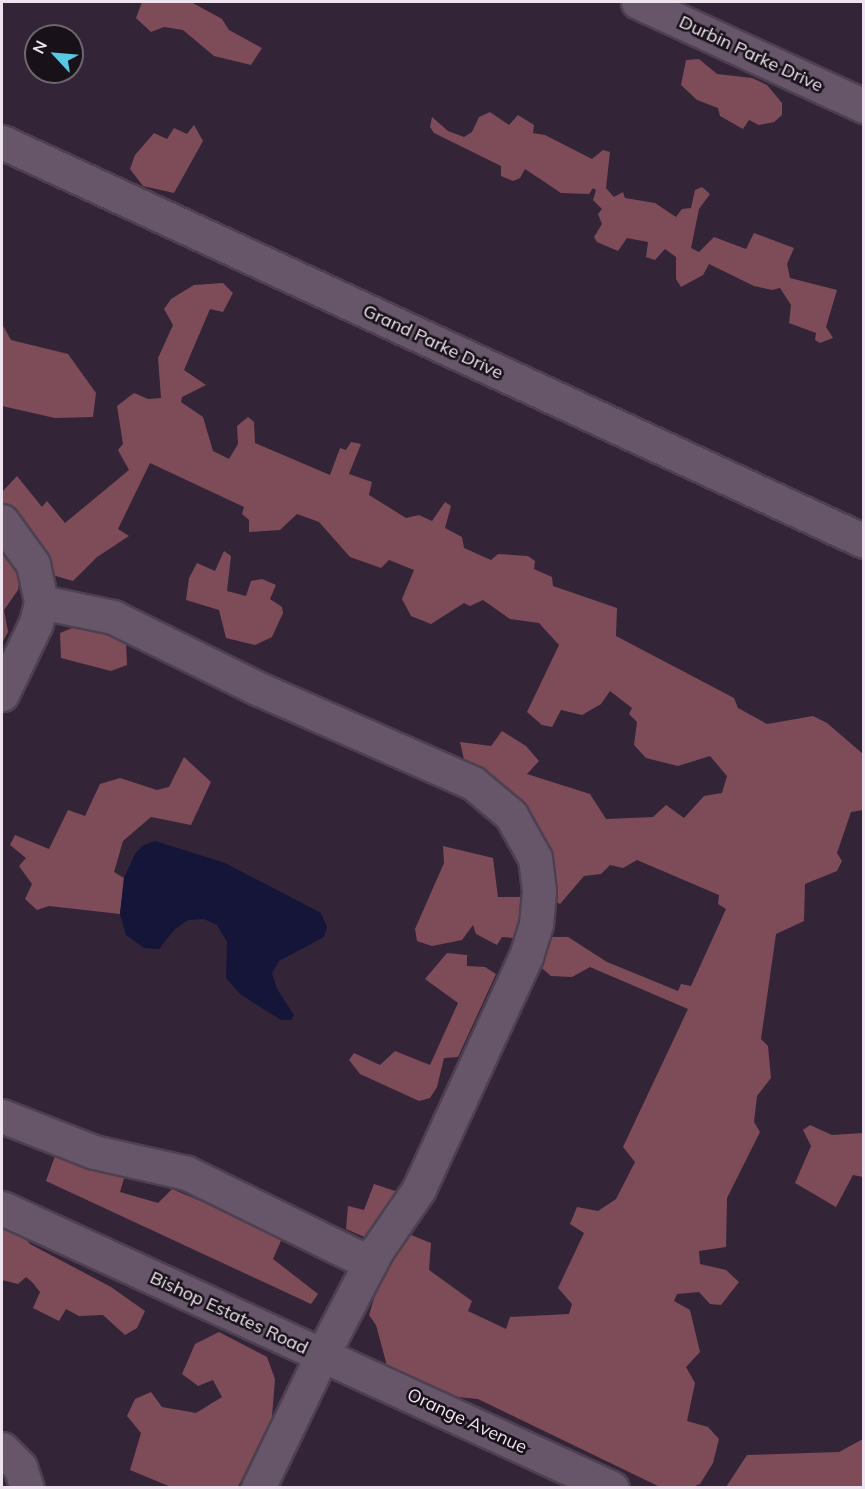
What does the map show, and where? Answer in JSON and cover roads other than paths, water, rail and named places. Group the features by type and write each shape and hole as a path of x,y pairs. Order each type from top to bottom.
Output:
{"street":[{"name":"Durbin Parke Drive","path":"638,2 864,106"},
{"name":"Grand Parke Drive","path":"2,142 864,541"},
{"path":"2,521 33,564 41,602 36,623 2,694"},
{"path":"41,602 113,617 259,689 474,783 494,797 525,835 535,858 539,891 536,924 526,956 419,1189 370,1263 322,1355"},
{"path":"2,1116 94,1152 187,1173 370,1263"},
{"name":"Bishop Estates Road","path":"2,1208 322,1355 258,1488"},
{"name":"Orange Avenue","path":"322,1355 612,1488"},
{"path":"2,1449 20,1467 27,1488"}]}
